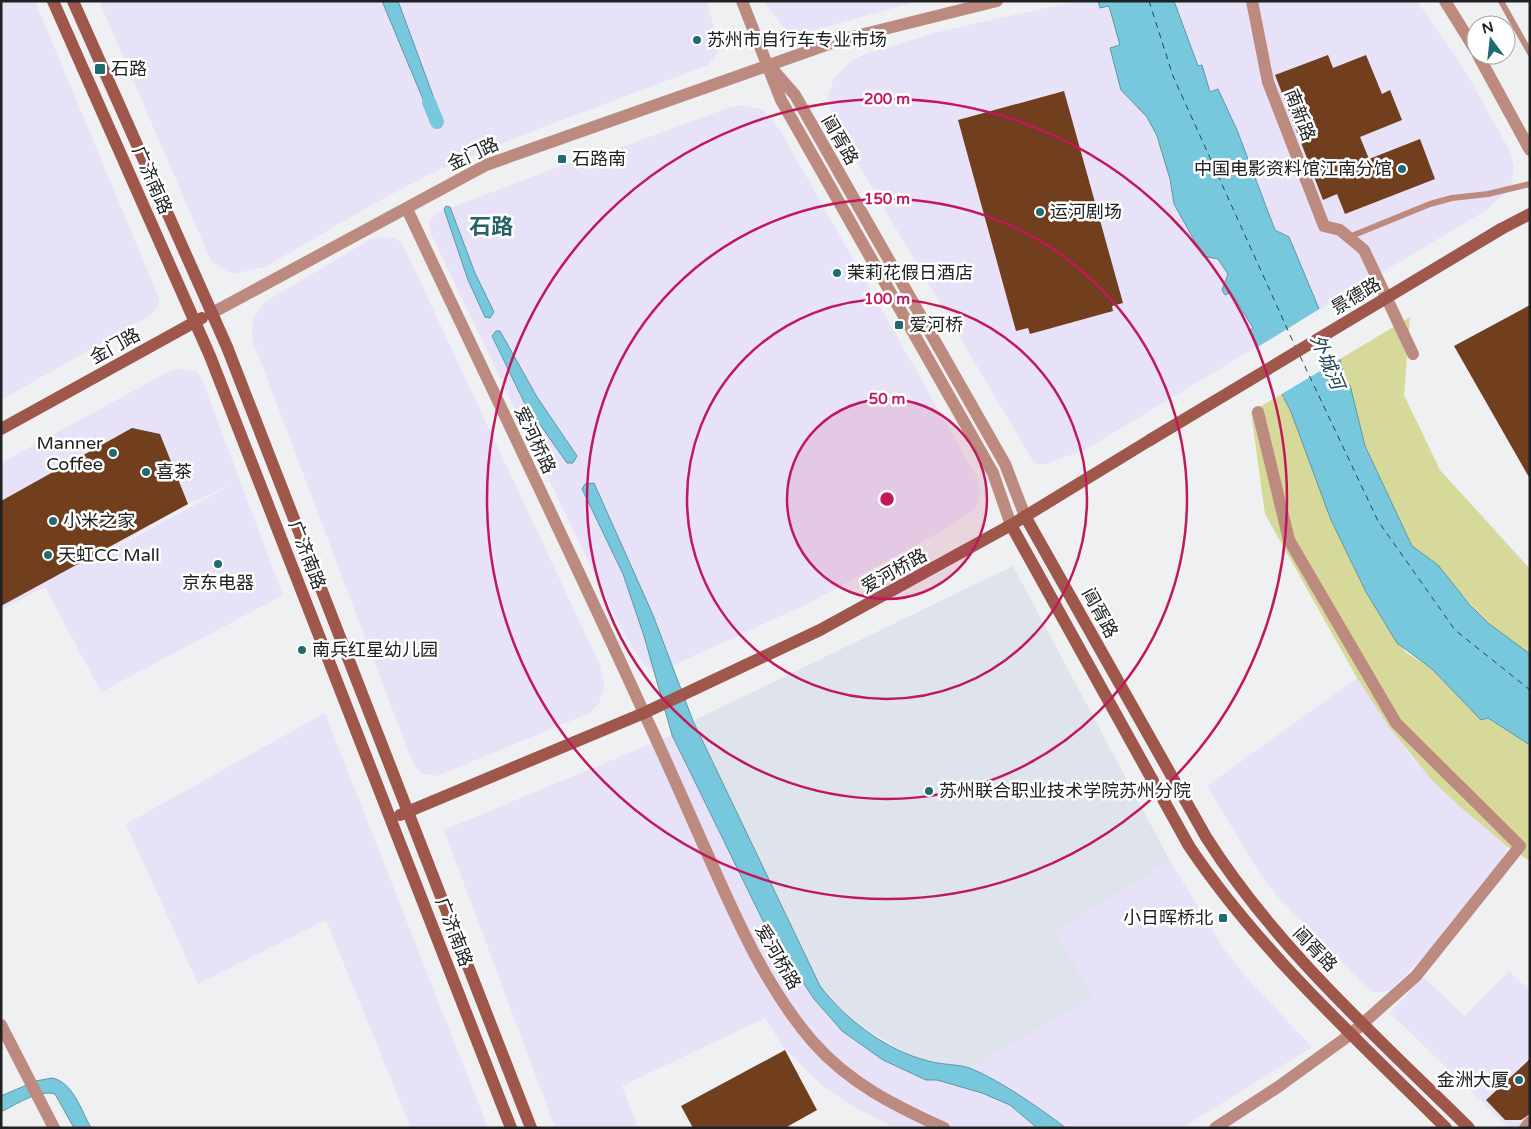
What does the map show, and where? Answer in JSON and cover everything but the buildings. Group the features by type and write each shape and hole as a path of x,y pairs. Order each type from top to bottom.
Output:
{"main road":[{"name":"广济南路","path":"53,1 195,322 511,1128"},
{"name":"广济南路","path":"73,1 212,313 531,1128"},
{"name":"景德路","path":"1150,440 1530,214"},
{"name":"金门路","path":"1,430 212,313"},
{"name":"爱河桥路","path":"391,818 648,711 820,630 1025,516 1150,440"},
{"name":"阊胥路","path":"1025,516 1222,863 1278,936 1469,1128"},
{"name":"阊胥路","path":"1011,524 1189,846 1202,866 1223,895 1266,947 1446,1128"}],"street":[{"name":"阊胥路","path":"742,1 781,100 993,474 1011,524"},
{"name":"金门路","path":"212,313 407,209 486,164 861,34 997,1"},
{"name":"南新路","path":"1252,1 1268,82 1324,226 1340,230 1364,250 1412,354"},
{"path":"1445,1 1466,35"},
{"path":"1483,65 1530,150"},
{"name":"阊胥路","path":"769,66 795,95 991,438 1005,464 1025,516"},
{"name":"爱河桥路","path":"407,209 648,711 747,940 795,1019 830,1059 861,1085 896,1105 944,1128"},
{"path":"1215,1128 1278,1087 1364,1023 1416,976 1525,848 1396,723 1289,540 1258,412"},
{"path":"1,1025 54,1128"},
{"path":"1525,1128 1530,1122"}],"lane":[{"path":"1501,1 1530,53"},
{"path":"1349,237 1430,204 1452,198 1488,194 1530,184"}],"shaded area":[{"path":"1,1 35,1 159,298 159,306 149,316 1,400"},
{"path":"99,1 707,1 719,45 717,54 708,65 520,136 432,173 375,203 265,267 232,274 211,261"},
{"path":"763,1 919,1 804,33 793,34 788,33"},
{"path":"1077,1 1098,1 1100,8 1109,5 1120,45 1110,48 1121,90 1147,117 1165,158 1174,204 1203,256 1218,259 1225,268 1228,274 1222,290 1225,295 1231,292 1253,328 1250,330 1258,346 1085,450 1043,465 1034,463 834,123 828,97 833,80 853,60 867,53 942,31"},
{"path":"1174,1 1417,1 1463,67 1510,151 1514,167 1511,184 1505,193 1485,211 1319,310 1289,238 1275,231 1237,130 1218,89 1211,92 1202,66 1198,66"},
{"path":"742,105 763,110 780,130 979,481 980,492 978,503 974,509 951,526 809,603 665,669 652,670 642,663 618,623 431,234 429,224 437,213 597,152 608,152 728,108"},
{"path":"380,237 394,238 402,243 599,663 603,678 604,688 599,703 590,713 437,776 422,773 415,766 410,756 252,339 252,325 256,314 265,302 369,240"},
{"path":"177,369 196,371 202,379 283,595 101,692 45,587 1,610 1,463 166,373","holes":["231,485 73,571 188,504"]},
{"name":"苏州联合职业技术学院苏州分院","path":"1013,566 1170,861 1056,931 1092,997 971,1068 948,1066 925,1061 903,1051 862,1027 834,1005 820,986 693,721"},
{"path":"1357,678 1411,757 1457,804 1508,847 1505,855 1457,923 1389,991 1372,993 1277,896 1260,874 1207,786"},
{"path":"325,713 488,1128 411,1128 326,920 198,984 126,824"},
{"path":"672,735 765,925 793,969 828,1017 842,1031 883,1060 925,1080 937,1080 982,1093 1010,1105 1037,1128 895,1128 854,1107 824,1087 783,1047 765,1018 622,1086 638,1128 555,1128 444,830"},
{"path":"1170,861 1225,950 1247,978 1312,1047 1182,1128 1066,1128 1034,1104 971,1068 1091,997 1056,931"},
{"name":"金洲大厦","path":"1509,971 1530,991 1530,1119 1521,1128 1509,1128 1390,1013 1423,977 1465,1016"}],"green space":[{"path":"1410,317 1404,395 1440,470 1530,569 1530,654 1488,623 1424,554 1412,546 1365,446 1350,386 1346,386 1340,359"},
{"path":"1282,394 1291,412 1331,520 1366,592 1405,652 1432,669 1481,720 1487,718 1530,745 1530,861 1508,847 1457,804 1431,779 1389,727 1357,678 1265,514 1251,412"}],"water":[{"path":"382,1 398,1 439,112 436,118 430,116"},
{"name":"外城河","path":"1098,1 1174,1 1198,66 1202,65 1210,92 1218,89 1237,130 1275,230 1289,237 1340,359 1346,386 1350,385 1365,446 1412,546 1438,565 1469,604 1488,623 1530,654 1530,745 1488,718 1481,720 1432,669 1397,643 1366,592 1331,520 1291,412 1250,330 1253,328 1231,292 1225,295 1222,290 1228,274 1218,259 1203,256 1174,204 1170,179 1157,136 1147,117 1121,90 1110,48 1120,45 1109,6 1100,8"},
{"path":"446,206 450,207 475,273 494,312 490,318 485,317 468,280 444,209"},
{"path":"496,331 500,331 537,397 577,456 573,463 567,463 524,402 492,336"},
{"path":"594,483 653,615 693,721 820,986 842,1011 882,1041 912,1056 933,1062 967,1067 983,1074 1045,1112 1066,1128 1037,1128 1010,1105 982,1093 937,1080 926,1080 883,1060 842,1031 814,999 765,925 672,735 644,636 623,574 582,489 585,484"},
{"path":"52,1078 66,1085 71,1091 91,1128 74,1128 55,1094 49,1093 35,1096 1,1112 1,1096 36,1081"}],"pier":[{"path":"1321,308 1342,358 1280,395 1256,348"}],"waterway":[{"path":"429,102 437,122"}],"ferry route":[{"path":"1149,1 1173,76 1295,346"},
{"path":"1300,356 1378,521 1455,630 1530,690"}],"place":[{"name":"苏州市自行车专业市场","path":"697,40"},
{"name":"石路","path":"100,69"},
{"name":"石路南","path":"562,159"},
{"name":"中国电影资料馆江南分馆","path":"1402,169"},
{"name":"运河剧场","path":"1040,212"},
{"name":"茉莉花假日酒店","path":"837,273"},
{"name":"爱河桥","path":"899,325"},
{"name":"Manner Coffee","path":"113,453"},
{"name":"喜茶","path":"146,472"},
{"name":"小米之家","path":"53,521"},
{"name":"天虹CC Mall","path":"48,555"},
{"name":"京东电器","path":"218,564"},
{"name":"南兵红星幼儿园","path":"302,650"},
{"name":"苏州联合职业技术学院苏州分院","path":"929,791"},
{"name":"小日晖桥北","path":"1223,918"},
{"name":"金洲大厦","path":"1519,1080"}],"district":[{"name":"石路","path":"491,227"}]}
